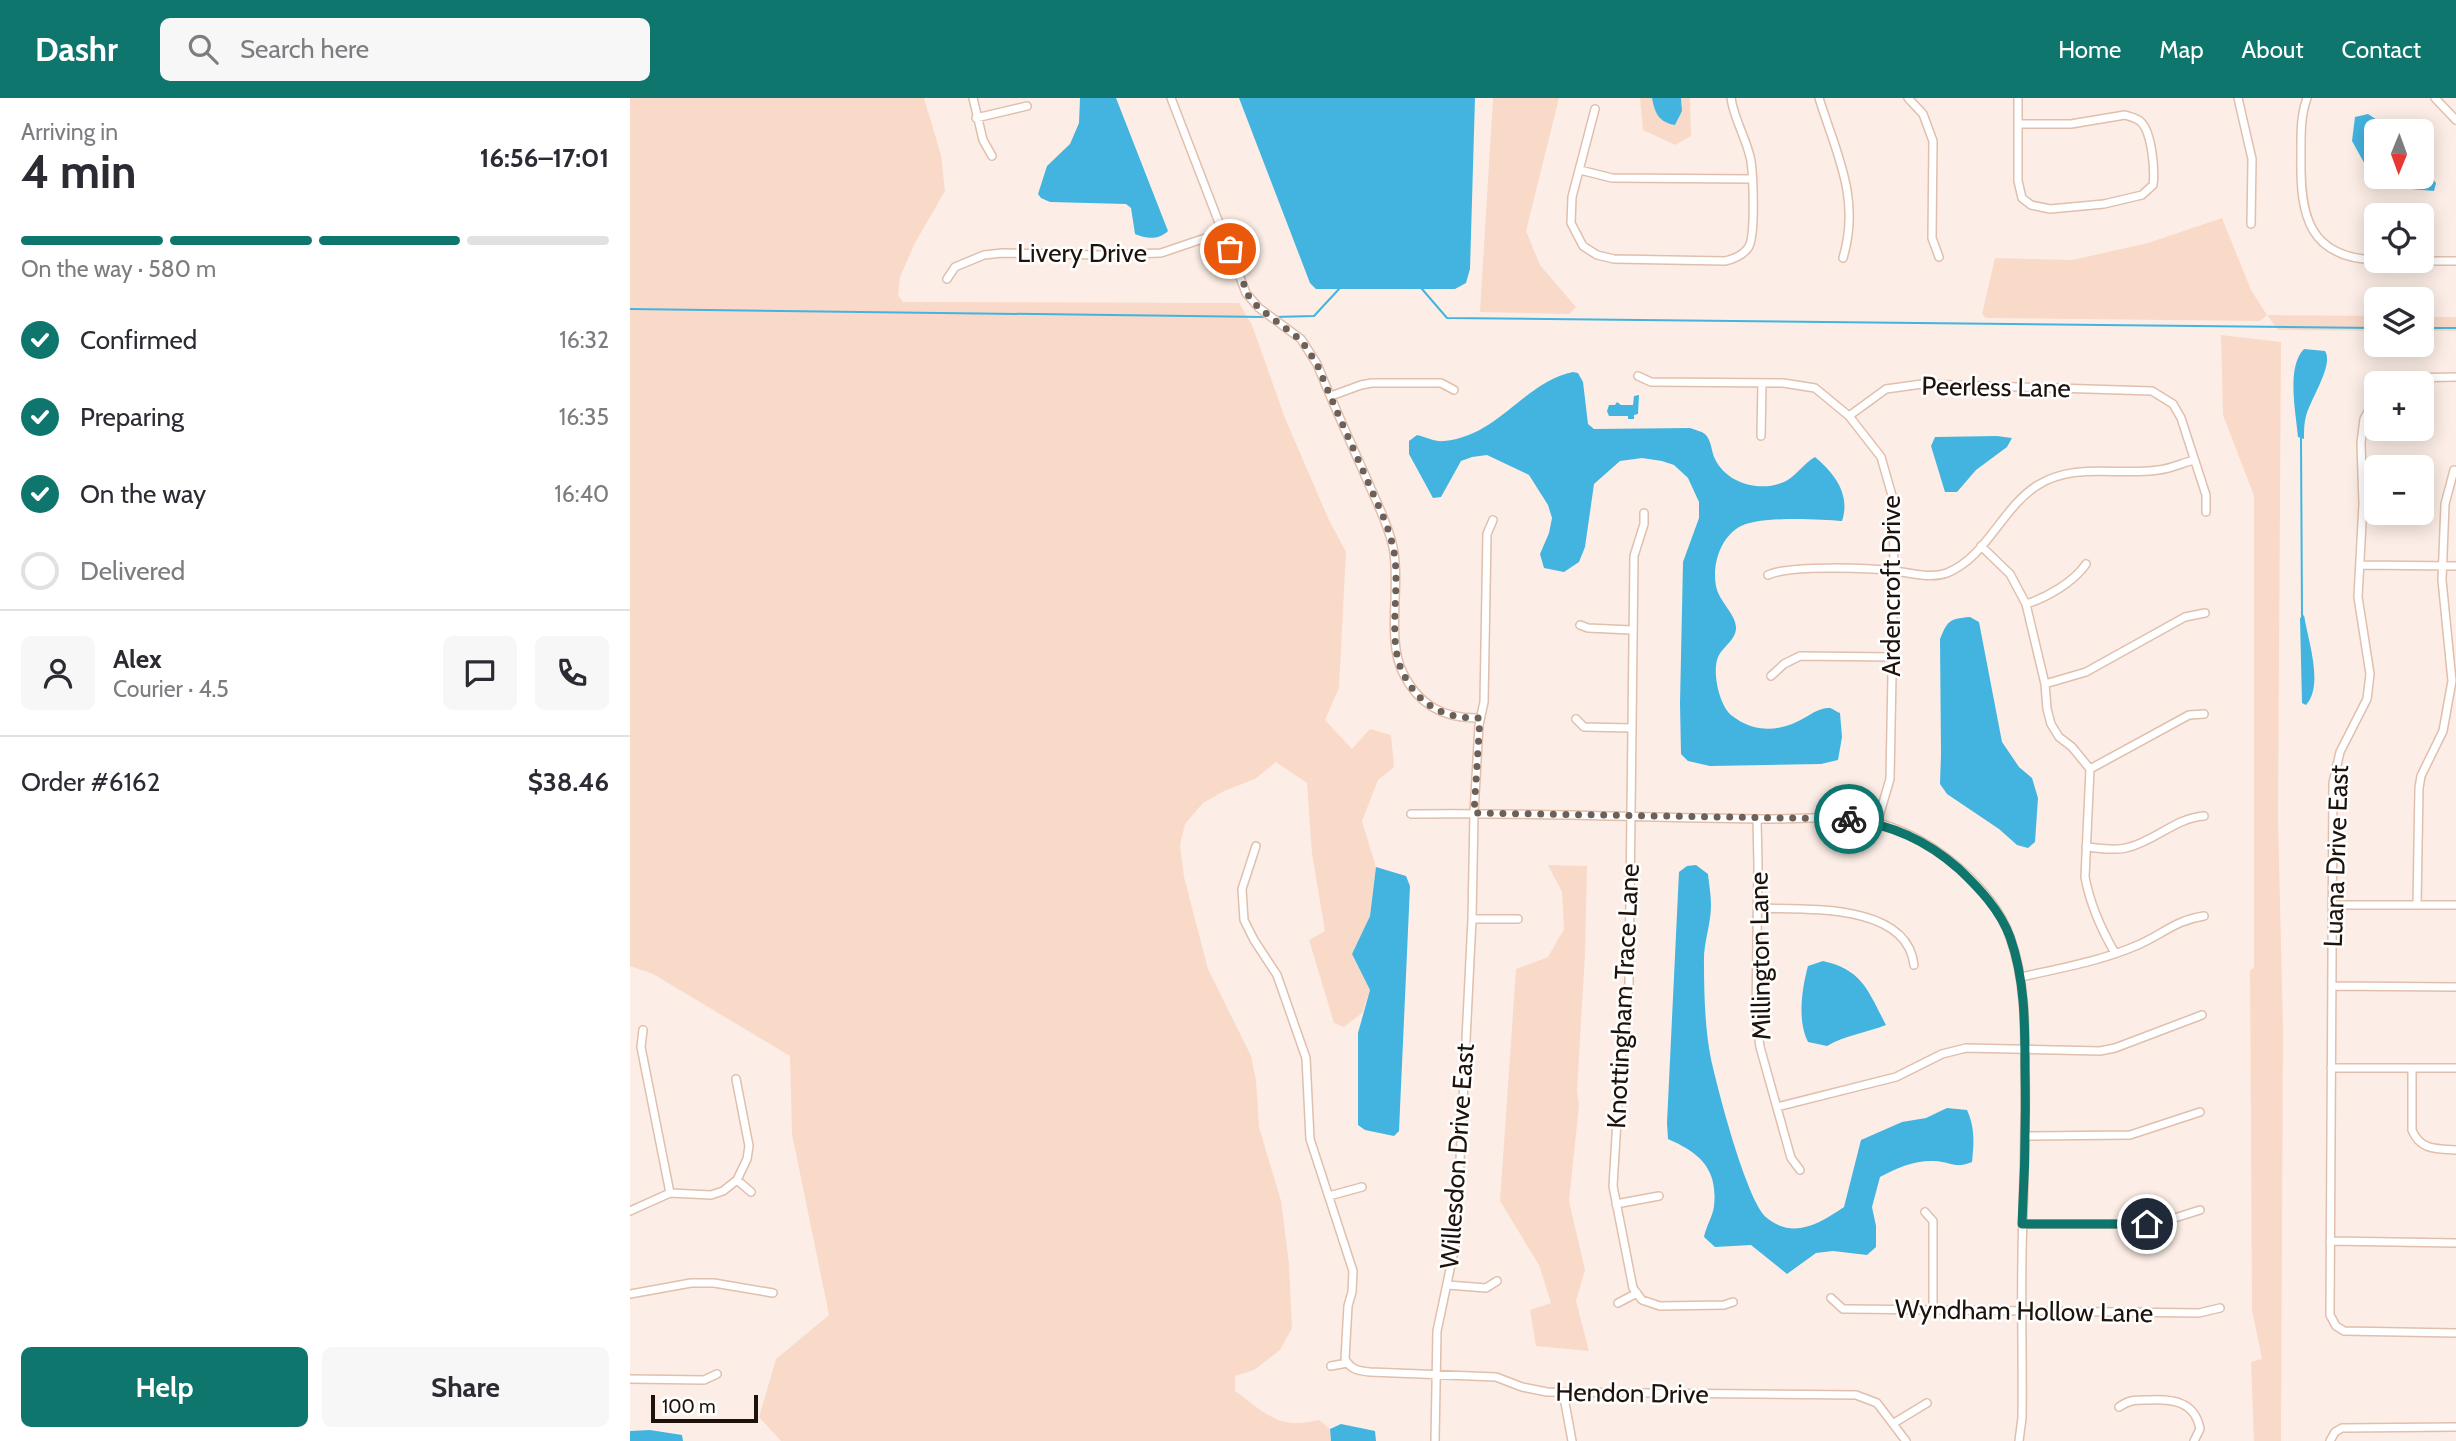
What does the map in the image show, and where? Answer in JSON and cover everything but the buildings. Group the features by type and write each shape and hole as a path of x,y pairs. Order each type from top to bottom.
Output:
{"street":[{"path":"972,98 983,140 992,156"},
{"path":"1171,98 1249,297 1305,345 1317,364 1392,542 1396,562 1397,659 1403,675 1419,696 1437,712 1460,719 1480,718"},
{"path":"1595,109 1570,209 1573,230 1580,242 1597,255 1615,260 1725,261 1738,257 1748,248 1752,238 1751,161 1731,98"},
{"path":"1819,98 1848,185 1847,244 1843,258"},
{"path":"1908,98 1923,114 1933,141 1932,238 1939,257"},
{"path":"2018,98 2019,192 2031,205 2050,209 2130,199 2142,195 2153,184 2155,174 2151,149 2141,122 2126,115 2071,124 2019,124"},
{"path":"2238,98 2252,159 2251,224"},
{"path":"2307,98 2302,128 2303,206 2310,226 2324,244 2342,255 2364,258"},
{"path":"2435,98 2456,120"},
{"path":"976,118 1027,106"},
{"path":"1580,170 1612,178 1751,178"},
{"name":"Livery Drive","path":"947,279 955,267 984,255 1161,253 1223,232"},
{"path":"2434,261 2456,261"},
{"name":"Ardencroft Drive","path":"1638,376 1651,382 1799,384 1815,388 1849,416 1881,457 1893,499 1894,571 1890,779 1877,823"},
{"path":"2434,377 2456,377"},
{"path":"1331,396 1372,383 1441,383 1454,390"},
{"path":"1761,436 1762,383"},
{"name":"Peerless Lane","path":"1849,416 1886,389 1922,384 2152,391 2173,404 2181,418 2194,460"},
{"name":"Luana Drive East","path":"2364,422 2361,434 2363,504 2358,597 2369,664 2369,690 2335,767 2330,1315 2336,1326 2344,1331 2456,1333"},
{"path":"1768,575 1790,568 1894,571 1929,576 1947,573 1962,564 1981,546 2022,498 2037,485 2061,474 2090,470 2158,470 2194,460 2206,495 2206,512"},
{"path":"2417,905 2419,788 2421,776 2443,731 2452,681 2442,600 2445,504 2454,470"},
{"name":"Knottingham Trace Lane","path":"1637,1293 1633,1289 1613,1186 1620,1071 1629,984 1634,556 1644,524 1644,513"},
{"name":"Willesdon Drive East","path":"1436,1441 1439,1322 1456,1241 1472,919 1474,813 1480,718 1484,702 1487,534 1493,520"},
{"path":"1981,546 2010,574 2026,604 2045,684 2051,724 2059,737 2073,747 2090,769 2085,877 2088,894 2115,953"},
{"path":"2026,604 2036,601 2080,574 2086,564"},
{"path":"2360,565 2456,566"},
{"path":"2045,684 2086,672 2186,617 2204,613"},
{"path":"1580,625 1588,628 1632,630"},
{"path":"1771,676 1784,664 1800,656 1892,657"},
{"path":"2090,769 2189,715 2204,714"},
{"path":"1576,719 1584,727 1631,728"},
{"path":"1411,814 1845,819 1877,823 1921,840 1941,853 1967,877 2000,915 2010,936 2021,977 2026,1136 2022,1224 2022,1418 2019,1441"},
{"path":"2086,847 2115,850 2128,848 2191,817 2204,816"},
{"name":"Millington Lane","path":"1757,819 1756,1017 1760,1047 1791,1158 1800,1170"},
{"path":"1256,846 1242,889 1244,920 1277,975 1306,1058 1308,1128 1353,1271 1348,1306 1346,1361 1331,1366"},
{"path":"2333,905 2456,905"},
{"path":"1758,908 1831,910 1871,919 1905,942 1912,950 1913,965"},
{"path":"2021,977 2081,964 2115,953 2140,944 2185,919 2204,916"},
{"path":"1472,919 1518,919"},
{"path":"2332,986 2456,987"},
{"path":"1777,1107 1896,1077 1942,1054 1966,1048 2101,1051 2202,1015"},
{"path":"643,1030 641,1047 670,1193"},
{"path":"2331,1068 2456,1068"},
{"path":"2412,1069 2412,1130 2417,1141 2429,1148 2456,1150"},
{"path":"630,1211 670,1193 711,1195 723,1191 737,1180 747,1159 749,1146 736,1079"},
{"path":"2026,1136 2130,1135 2200,1112"},
{"path":"737,1180 751,1192"},
{"path":"1329,1196 1362,1187"},
{"path":"1616,1204 1659,1196"},
{"path":"2022,1224 2147,1224 2200,1210"},
{"path":"1925,1212 1933,1221 1933,1311"},
{"path":"2330,1241 2456,1242"},
{"path":"1448,1285 1486,1288 1497,1281"},
{"path":"630,1294 691,1283 714,1283 773,1293"},
{"path":"1618,1303 1637,1293 1642,1300 1660,1306 1724,1305 1733,1302"},
{"name":"Wyndham Hollow Lane","path":"1830,1298 1843,1309 2199,1313 2220,1308"},
{"name":"Hendon Drive","path":"1346,1361 1355,1370 1496,1377 1531,1389 1563,1392 1856,1395 1877,1403 1906,1441"},
{"path":"630,1379 704,1380 716,1374"},
{"path":"1563,1392 1572,1441"},
{"path":"2119,1407 2129,1400 2174,1399 2194,1412 2200,1430 2194,1441"},
{"path":"1894,1423 1927,1403"},
{"path":"2330,1439 2342,1428 2456,1427"}],"shaded area":[{"path":"630,98 924,98 941,155 945,191 915,243 900,277 898,295 903,302 1239,303 1252,325 1285,418 1328,518 1346,552 1339,688 1325,720 1352,749 1370,729 1391,735 1394,767 1378,780 1362,821 1376,867 1370,916 1352,954 1370,990 1362,1013 1344,1027 1334,1023 1309,940 1325,931 1312,854 1307,783 1276,762 1255,779 1203,803 1185,824 1180,845 1184,877 1208,969 1251,1056 1256,1080 1259,1127 1281,1201 1289,1264 1292,1328 1280,1350 1254,1370 1235,1376 1235,1391 1274,1418 1293,1423 1319,1420 1330,1429 1331,1441 781,1441 759,1417 776,1359 829,1315 792,1134 790,1056 653,974 630,966"},
{"path":"1493,98 1559,98 1526,231 1540,265 1576,307 1569,314 1480,312"},
{"path":"1640,98 1652,98 1659,116 1675,125 1682,111 1681,98 1690,98 1691,136 1675,145 1643,130"},
{"path":"2222,218 2251,290 2267,315 2260,321 1986,318 1982,314 1995,258 2072,260 2148,243"},
{"path":"2267,315 2364,316 2364,331 2278,330"},
{"path":"2434,317 2456,317 2456,331 2434,331"},
{"path":"2221,335 2281,342 2278,819 2283,1028 2281,1441 2254,1441 2251,1362 2262,1359 2252,1310 2250,970 2254,968 2254,496 2223,415"},
{"path":"1548,865 1587,866 1577,1091 1579,1105 1569,1201 1585,1270 1576,1301 1589,1351 1536,1346 1530,1310 1551,1303 1539,1265 1500,1201 1516,969 1548,957 1564,929 1562,892"}],"water":[{"path":"1080,98 1116,98 1168,231 1161,236 1152,238 1135,234 1131,208 1126,204 1050,202 1038,194 1047,166 1070,144 1079,123"},
{"path":"1239,98 1475,98 1470,269 1466,283 1455,289 1316,289 1310,283"},
{"path":"1652,98 1681,98 1682,111 1675,125 1665,122 1659,116"},
{"path":"2368,114 2376,119 2364,119 2364,163 2352,141 2355,117"},
{"path":"2434,181 2436,183 2434,191 2411,189 2434,189"},
{"path":"2304,349 2325,351 2327,365 2306,416 2304,439 2298,437 2294,378 2298,357"},
{"path":"1573,372 1578,373 1583,382 1588,424 1594,429 1690,428 1707,437 1720,468 1736,480 1756,486 1776,485 1786,481 1815,457 1834,477 1844,502 1842,521 1790,519 1750,523 1734,531 1723,544 1715,569 1716,586 1734,619 1736,629 1734,636 1719,655 1716,678 1723,703 1731,715 1759,728 1787,726 1827,708 1840,713 1842,737 1838,760 1821,764 1710,766 1688,761 1681,754 1683,562 1699,518 1699,502 1688,478 1674,465 1642,458 1620,461 1594,484 1585,547 1579,562 1564,572 1544,568 1540,554 1552,518 1548,505 1529,475 1487,455 1472,457 1461,461 1441,497 1433,498 1409,454 1409,441 1417,435 1441,441 1463,437 1480,430 1540,386"},
{"path":"1639,395 1638,414 1634,415 1634,419 1628,419 1628,416 1609,416 1609,405 1615,405 1617,402 1621,405 1633,405 1634,396"},
{"path":"1935,437 2012,438 2007,447 1976,470 1957,492 1945,492 1931,446"},
{"path":"2304,615 2314,675 2314,686 2306,705 2302,703 2300,618"},
{"path":"1970,617 1979,622 2002,742 2019,767 2032,778 2038,798 2035,842 2028,848 2017,845 1999,829 1947,794 1940,784 1940,639 1950,622"},
{"path":"1696,865 1708,874 1711,897 1704,963 1706,1024 1711,1059 1742,1168 1759,1208 1767,1218 1787,1228 1807,1227 1826,1219 1844,1207 1861,1140 1902,1122 1926,1118 1947,1108 1967,1110 1973,1136 1972,1162 1957,1165 1934,1161 1920,1162 1880,1177 1872,1207 1876,1247 1867,1255 1833,1251 1816,1253 1787,1274 1751,1245 1715,1247 1704,1237 1714,1206 1710,1172 1698,1157 1668,1139 1667,1123 1679,872 1687,866"},
{"path":"1376,867 1406,876 1410,886 1399,1131 1394,1136 1365,1130 1358,1125 1358,1033 1370,990 1352,954 1370,916"},
{"path":"1823,961 1856,976 1869,992 1886,1025 1827,1046 1808,1042 1802,1015 1804,984 1808,966"},
{"path":"1341,1424 1375,1431 1376,1441 1331,1441 1330,1429"},
{"path":"650,1430 682,1435 683,1441 630,1441 630,1431"}],"waterway":[{"path":"1274,317 1314,316 1339,289"},
{"path":"1422,289 1447,318 2364,328"},
{"path":"630,309 1265,317"},
{"path":"2434,328 2456,328"},
{"path":"2301,438 2302,617"}],"way so far":[{"path":"1230,249 1249,297 1259,308 1301,340 1317,364 1389,532 1396,562 1397,659 1403,675 1419,696 1437,712 1460,719 1480,718 1474,813 1849,819"}],"route":[{"path":"1849,819 1890,827 1921,840 1941,853 1984,895 2000,915 2010,936 2021,977 2024,1007 2026,1136 2022,1224 2147,1224"}]}
